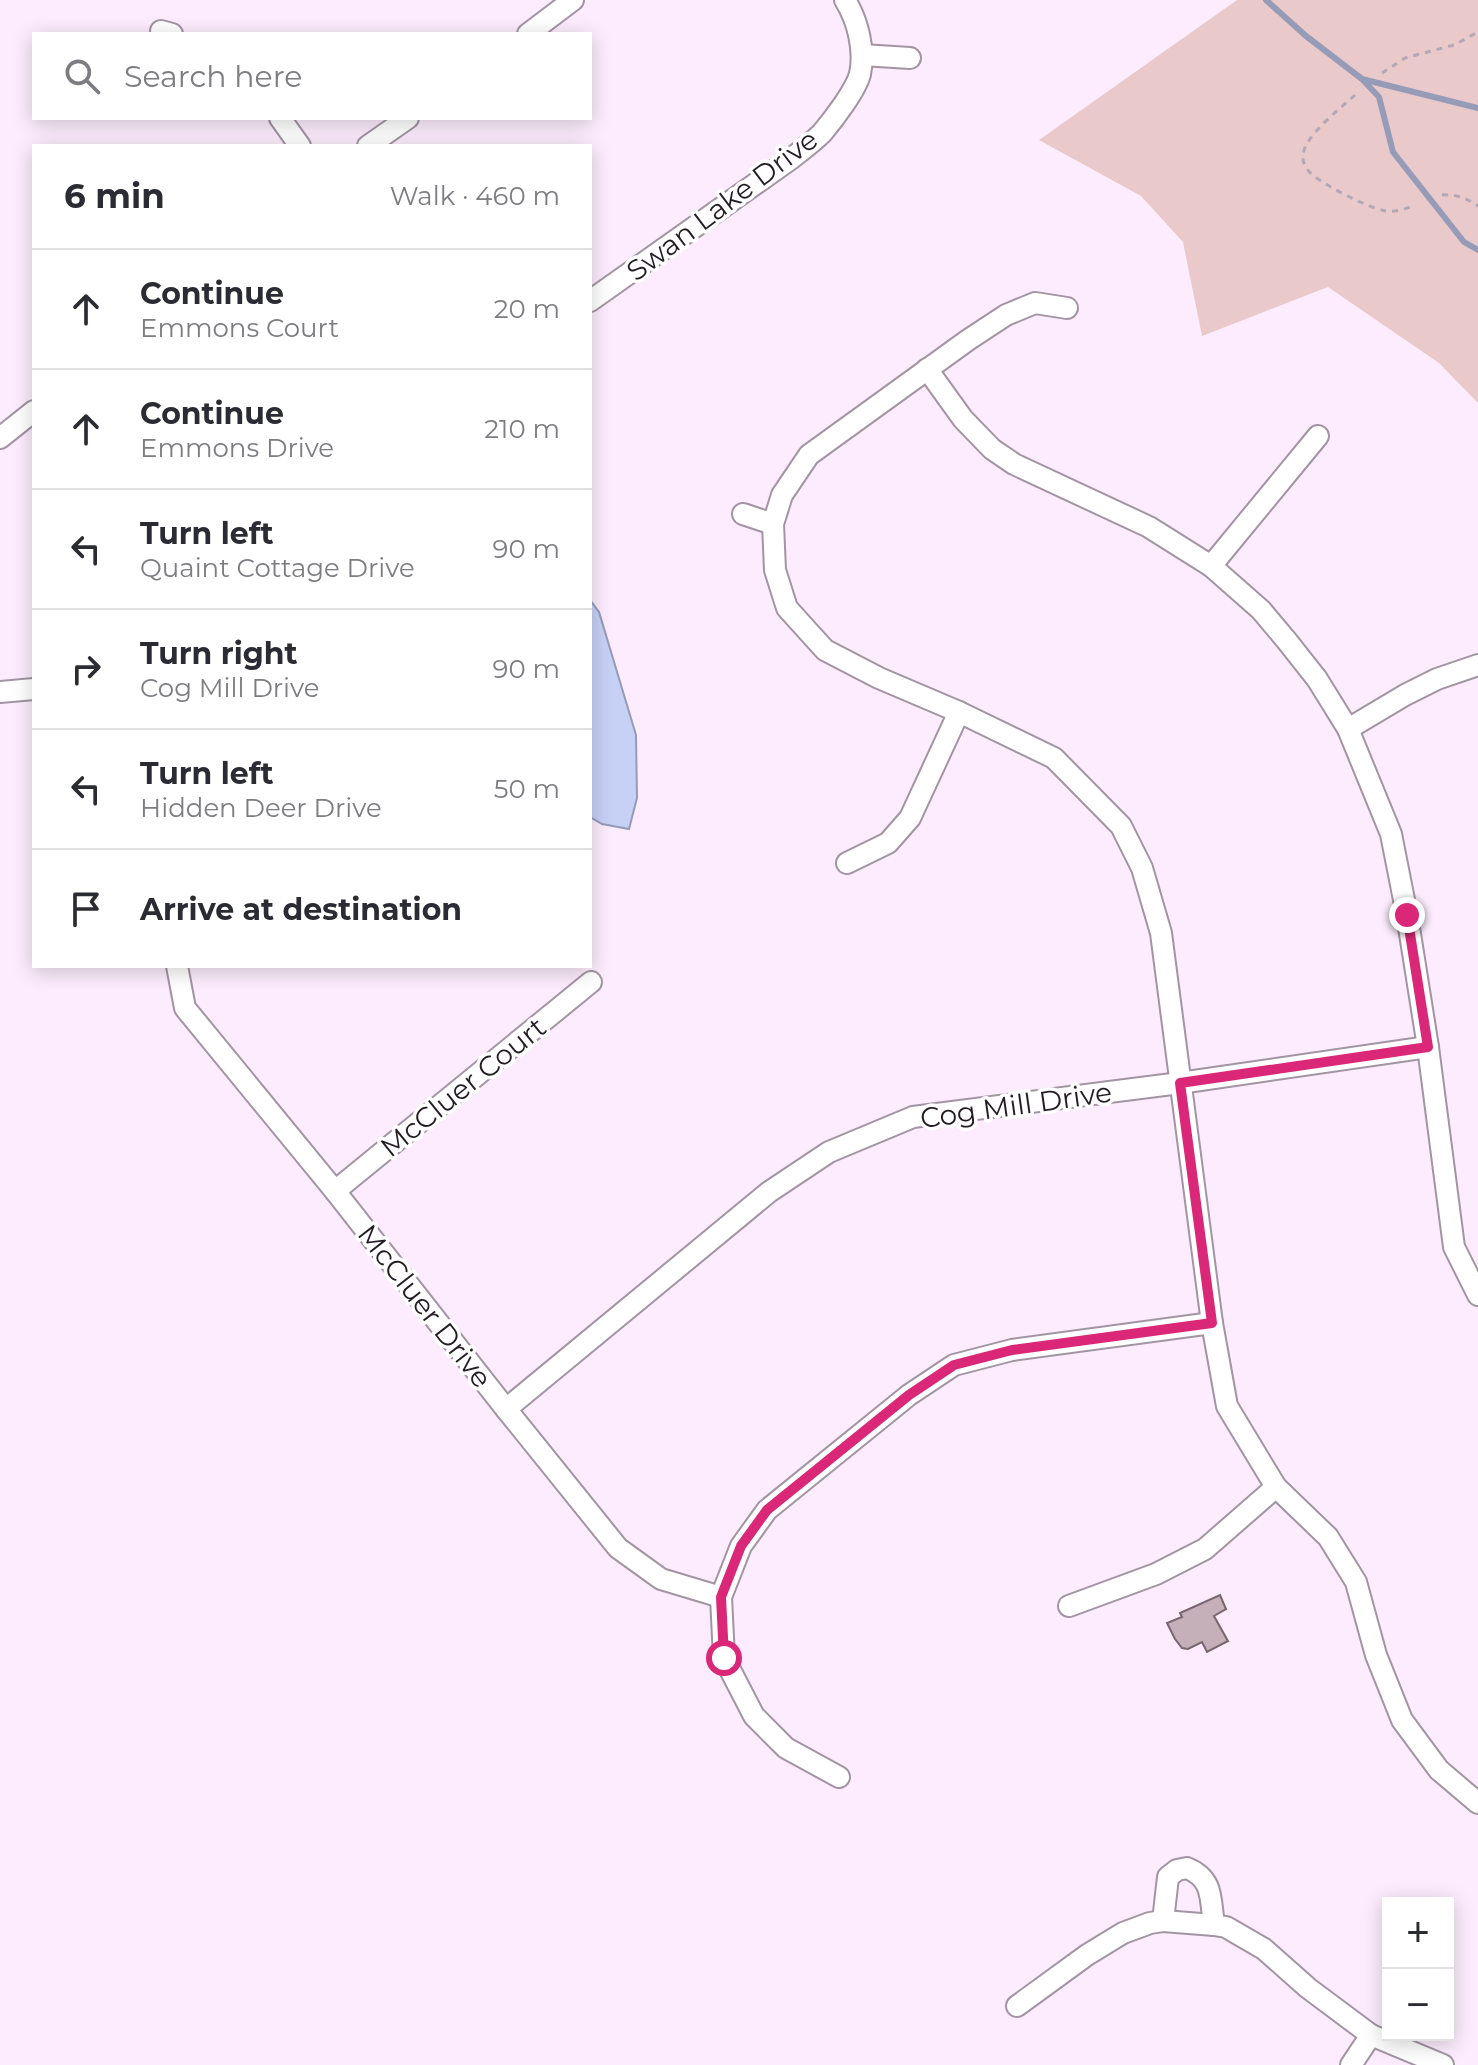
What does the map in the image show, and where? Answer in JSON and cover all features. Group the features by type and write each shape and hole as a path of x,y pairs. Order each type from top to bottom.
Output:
{"street":[{"path":"531,32 573,0"},
{"name":"Swan Lake Drive","path":"592,300 792,158 822,132 859,77 862,55 854,15 845,0"},
{"path":"862,55 910,58"},
{"path":"281,120 299,144"},
{"path":"371,144 405,120"},
{"path":"1067,308 1035,303 1006,315 809,455 782,495 773,524 775,570 787,608 825,650 1054,758 1121,826 1142,868 1161,933 1212,1323 1227,1406 1276,1487 1328,1537 1356,1582 1376,1655 1402,1720 1439,1770 1478,1803"},
{"path":"927,369 963,419 992,449 1014,464 1149,527 1211,566 1261,610 1317,679 1348,729 1391,834 1428,1047 1454,1247 1478,1295"},
{"path":"0,438 32,413"},
{"path":"1211,566 1318,436"},
{"path":"743,514 773,524"},
{"path":"1348,729 1437,679 1478,665"},
{"path":"0,692 32,689"},
{"path":"847,863 888,843 910,818 959,712"},
{"name":"McCluer Drive","path":"177,968 185,1008 335,1191 618,1548 661,1579 721,1597"},
{"name":"McCluer Court","path":"335,1191 591,982"},
{"name":"Cog Mill Drive","path":"506,1409 769,1192 829,1152 913,1117 1428,1047"},
{"path":"839,1777 786,1748 754,1716 724,1658 721,1597 741,1546 767,1510 909,1395 954,1365 1012,1350 1212,1323"},
{"path":"1069,1606 1156,1574 1205,1549 1276,1487"},
{"path":"1163,1921 1168,1877 1177,1870 1187,1868 1204,1877 1209,1887 1214,1925"},
{"path":"1017,2006 1123,1933 1163,1921 1214,1925 1226,1927 1264,1949 1308,1988 1371,2035 1443,2065"},
{"path":"1351,2065 1371,2035"}],"path":[{"path":"1382,73 1405,58 1454,45 1478,32"},
{"path":"1355,95 1313,136 1302,158 1305,166 1313,176 1384,211 1410,207"},
{"path":"1442,195 1462,196 1478,206"}],"shaded area":[{"path":"1237,0 1478,0 1478,403 1439,363 1328,287 1202,336 1183,242 1141,196 1039,140"}],"water":[{"path":"592,603 599,612 636,735 637,798 629,829 602,824 592,818"}],"building":[{"path":"1220,1595 1226,1609 1214,1616 1228,1641 1207,1652 1202,1642 1188,1649 1182,1648 1167,1623 1182,1617 1180,1613"}],"waterway":[{"path":"1266,0 1362,79 1379,97 1393,152 1464,242 1478,250"},
{"path":"1362,79 1478,108"}],"route":[{"path":"724,1658 721,1597 741,1546 767,1510 909,1395 954,1365 1012,1350 1212,1323 1180,1083 1428,1047 1407,915"}]}
